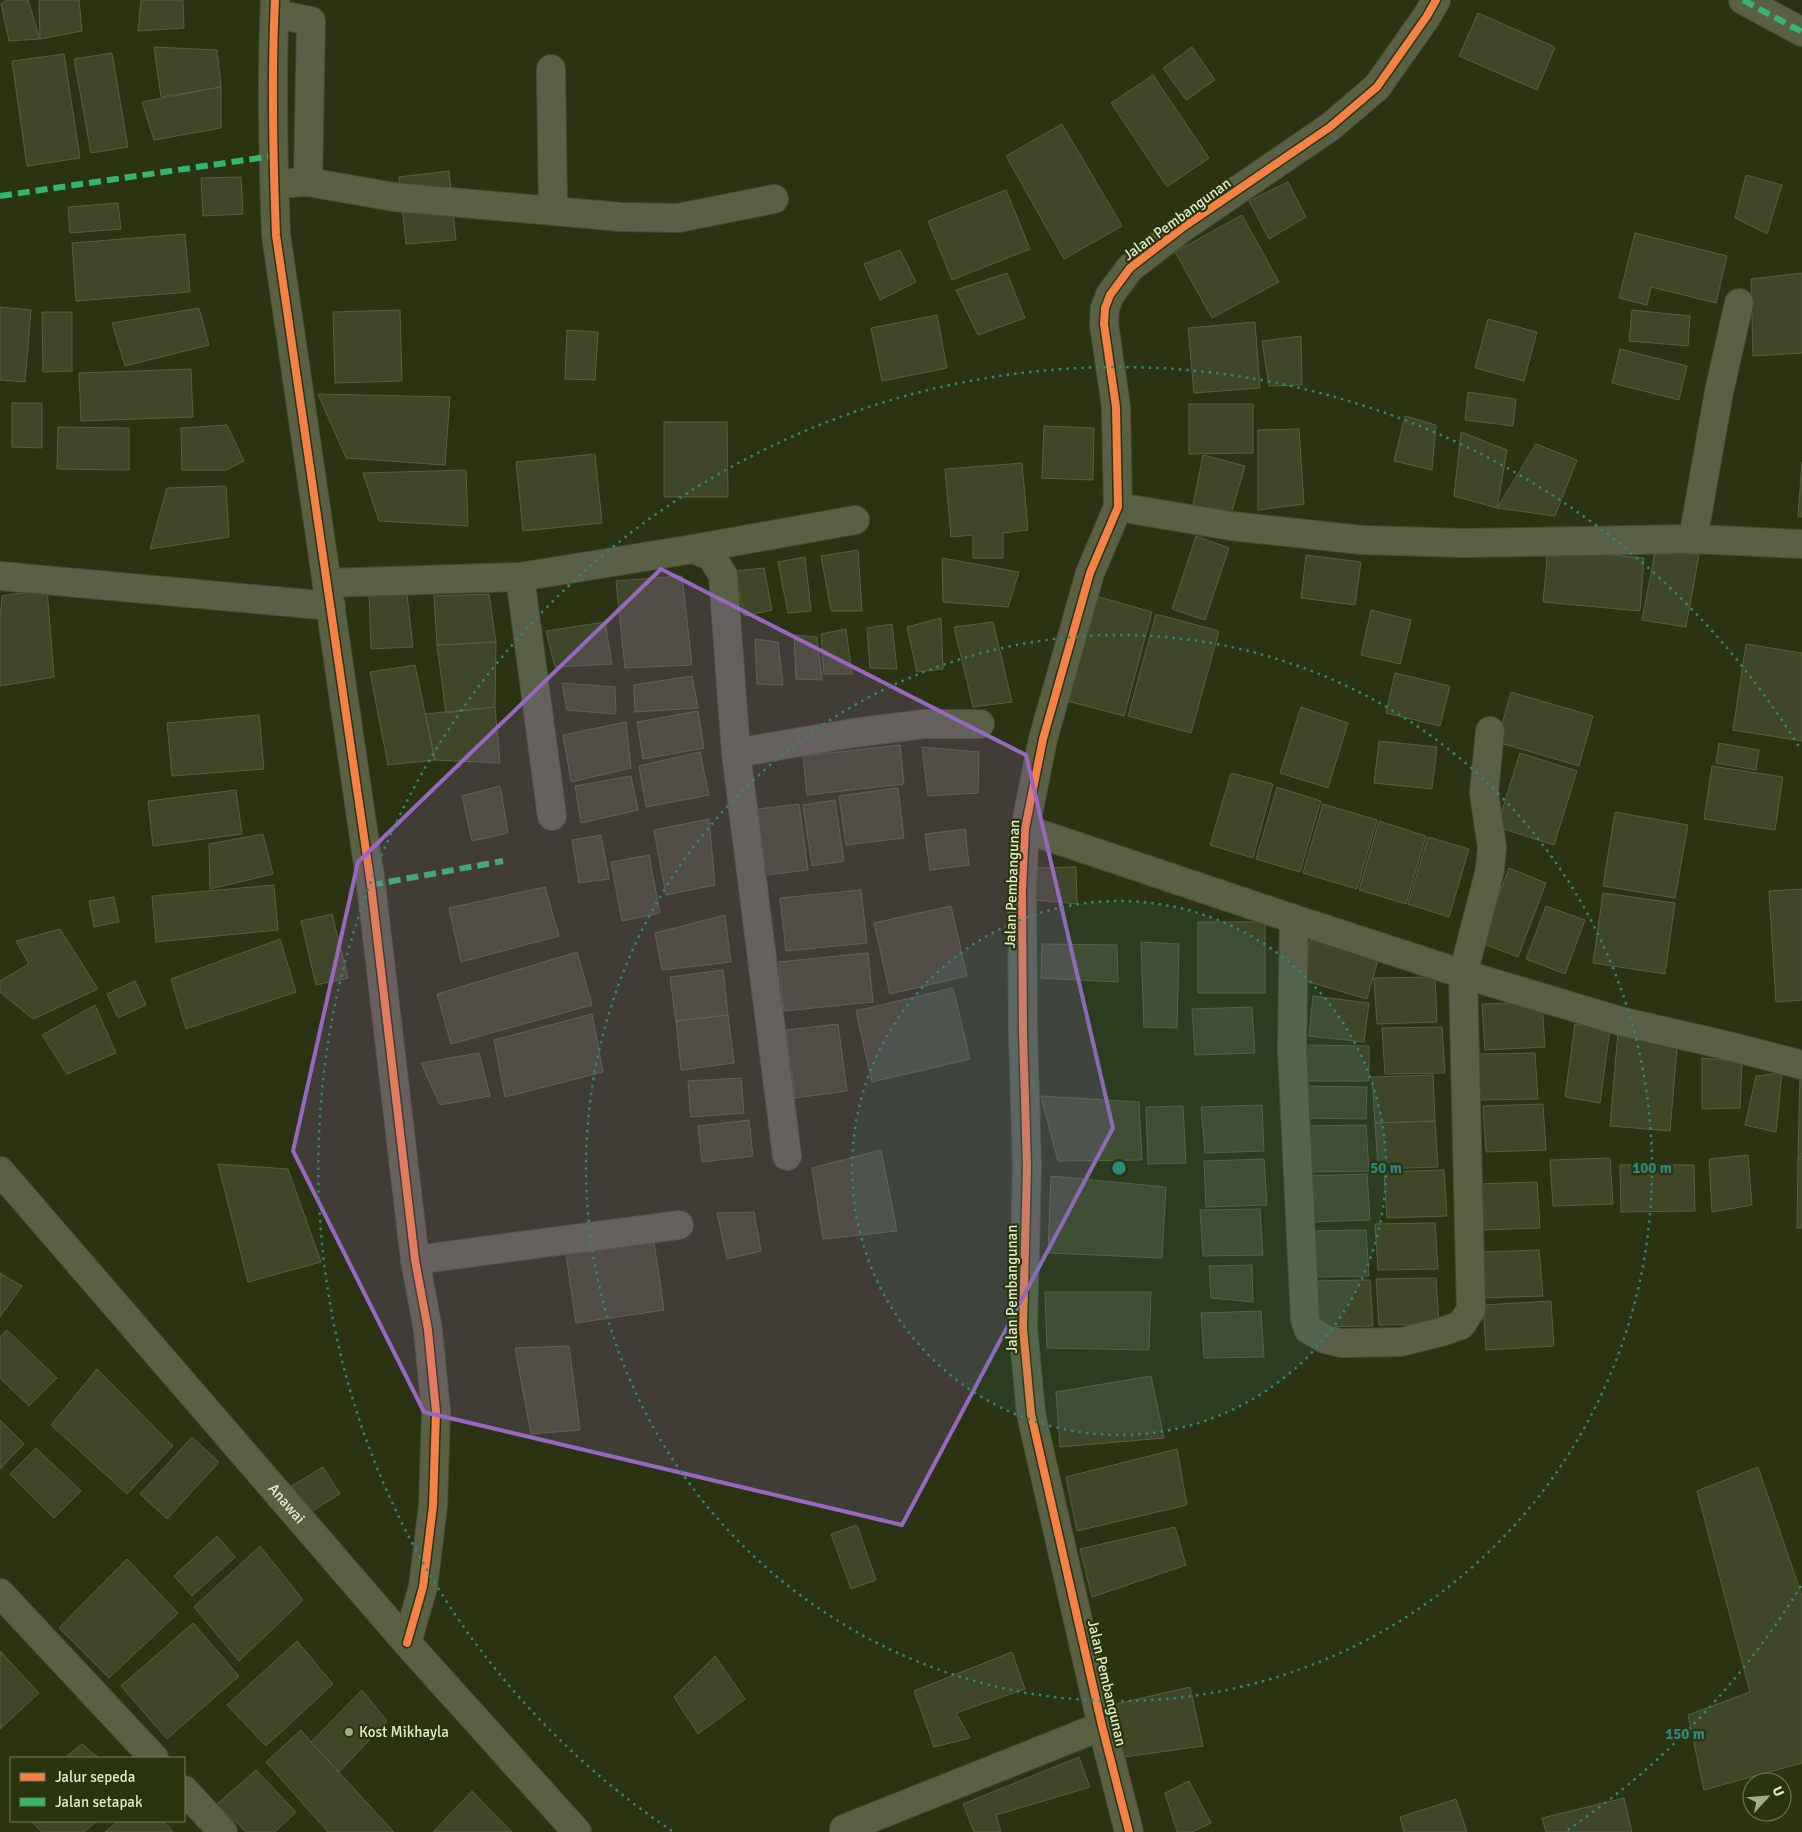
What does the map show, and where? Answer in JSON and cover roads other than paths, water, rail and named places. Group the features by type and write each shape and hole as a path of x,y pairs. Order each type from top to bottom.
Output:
{"street":[{"name":"Jalan Pembangunan","path":"1129,1832 1102,1726 1030,1414 1023,1328 1027,1167 1022,1033 1022,891 1025,829 1043,739 1090,574 1118,507 1116,407 1104,324 1105,308 1110,294 1130,268 1182,228 1330,127 1377,87 1427,16 1436,0"},
{"path":"1743,0 1802,32"},
{"path":"308,182 311,21 275,7 273,50 276,235 371,885 415,1260 428,1330 436,1412 433,1506 423,1587 407,1643"},
{"path":"551,69 553,211"},
{"path":"274,184 308,182 394,197 621,217 678,218 774,199"},
{"path":"1693,539 1719,392 1739,303"},
{"path":"1118,507 1231,526 1362,540 1464,543 1693,539 1802,544"},
{"path":"0,576 329,595 520,577 855,520"},
{"path":"693,549 711,556 723,574 736,753 787,1156"},
{"path":"520,577 552,816"},
{"path":"736,753 853,733 924,724 980,724"},
{"path":"1294,919 1292,1050 1305,1319 1308,1329 1326,1340 1341,1343 1401,1342 1461,1325 1471,1310 1463,974 1490,870 1492,847 1484,793 1490,731"},
{"path":"1025,829 1463,974 1620,1021 1802,1065"},
{"name":"Anawai","path":"0,1172 407,1643 576,1832"},
{"path":"415,1260 679,1224"},
{"path":"0,1593 153,1757"},
{"path":"842,1831 1102,1726"},
{"path":"185,1791 224,1832"}],"place":[{"name":"Kost Mikhayla","path":"349,1732"}]}
